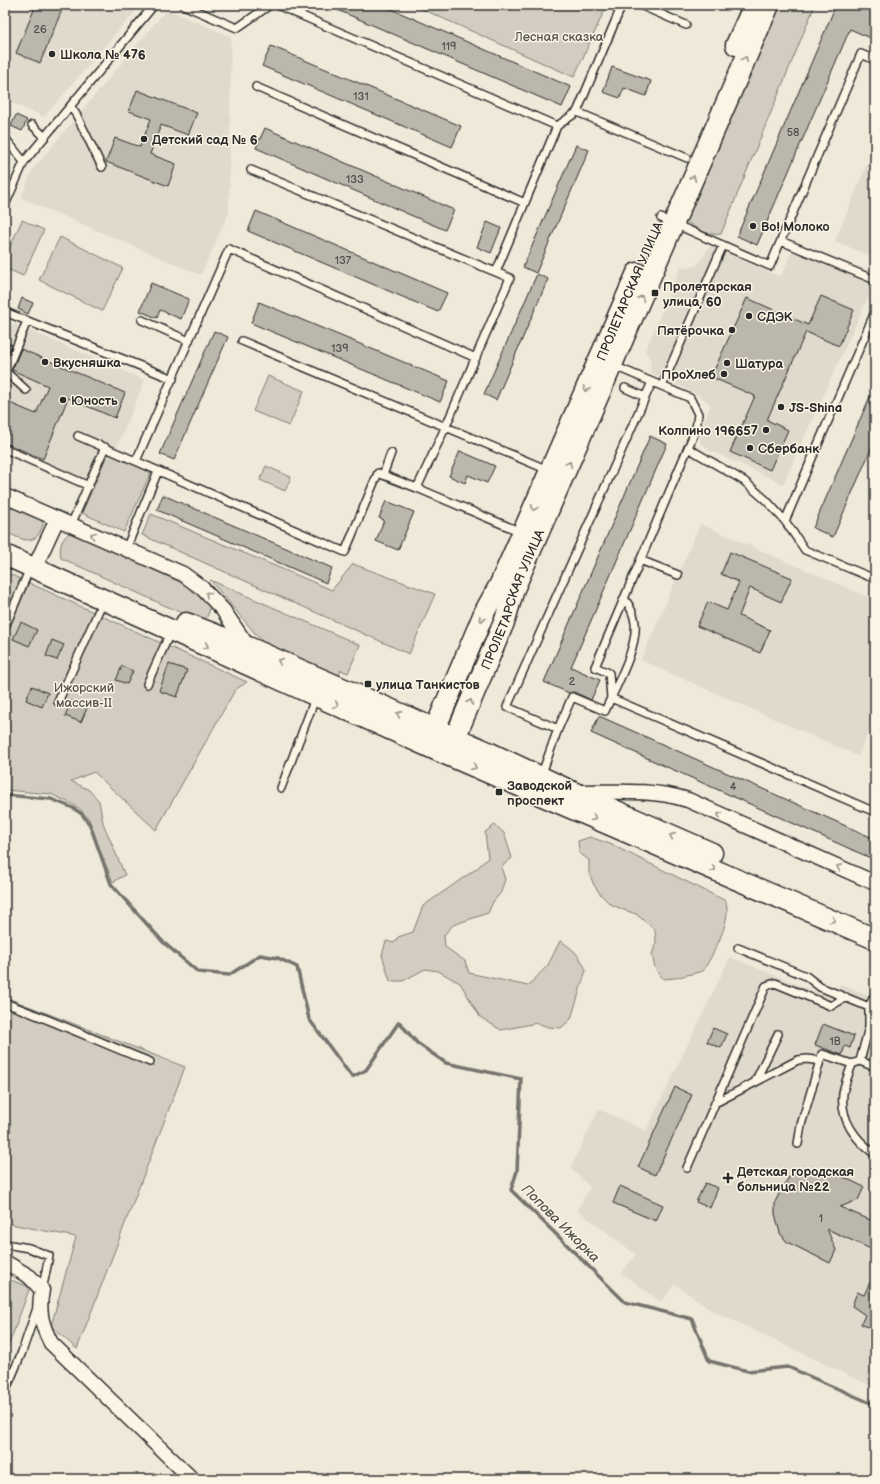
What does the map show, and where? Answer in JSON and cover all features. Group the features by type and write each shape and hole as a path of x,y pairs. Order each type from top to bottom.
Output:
{"main road":[{"name":"ПРОЛЕТАРСКАЯ УЛИЦА","path":"667,221 687,158 754,5"},
{"name":"ПРОЛЕТАРСКАЯ УЛИЦА","path":"438,751 455,738 505,620 514,589 606,363 667,221 769,5"},
{"name":"ПРОЛЕТАРСКАЯ УЛИЦА","path":"435,729 485,611 500,584 550,471 606,363"},
{"path":"5,543 35,565 104,600 438,751 875,939"},
{"path":"5,555 35,565 248,647 541,776 573,792 875,923"},
{"path":"435,729 438,751"}],"street":[{"path":"5,496 183,574 202,588 223,610 248,647"},
{"path":"35,565 57,519"},
{"path":"573,792 653,792 688,800 875,883"},
{"path":"5,1262 30,1277 42,1290 40,1305 43,1326 51,1343 192,1479"}],"lane":[{"path":"5,205 24,162 154,5"},
{"path":"183,5 237,28 270,5"},
{"path":"277,5 558,126"},
{"path":"496,272 558,126 577,112 622,5"},
{"path":"640,5 686,25"},
{"path":"667,221 770,266 861,54 875,60"},
{"path":"256,87 526,203"},
{"path":"70,107 77,116 102,167"},
{"path":"577,112 687,158"},
{"path":"32,125 45,137"},
{"path":"5,138 24,162"},
{"path":"251,170 510,278 418,488"},
{"path":"781,241 875,280"},
{"path":"662,386 723,245"},
{"path":"136,461 230,249 476,358"},
{"path":"5,312 173,379"},
{"path":"785,521 875,312"},
{"path":"142,320 189,341"},
{"path":"26,390 6,372 27,321"},
{"path":"242,341 550,471"},
{"path":"606,363 690,398 698,414 696,429 595,667 609,673 611,698"},
{"path":"558,729 507,707 652,382"},
{"path":"625,388 646,396"},
{"path":"78,436 345,552 378,473 418,488 523,533"},
{"path":"72,526 105,447"},
{"path":"688,448 718,464 744,481 767,501 785,521 806,550 875,579"},
{"path":"5,449 89,486"},
{"path":"383,474 391,453"},
{"path":"126,549 158,471"},
{"path":"640,560 678,575"},
{"path":"5,627 35,565"},
{"path":"541,776 558,729 572,697 605,712 635,639 635,623 632,610 624,598"},
{"path":"58,702 104,600"},
{"path":"147,684 172,630"},
{"path":"281,788 316,696"},
{"path":"611,698 875,812"},
{"path":"738,948 806,976 820,987 846,997 871,1012"},
{"path":"687,1168 766,986 775,983 831,1006 846,997"},
{"path":"860,1061 875,994"},
{"path":"5,1004 29,1012 150,1062"},
{"path":"755,1082 778,1034"},
{"path":"798,1144 801,1125 822,1054 852,1064 860,1061 875,1067"},
{"path":"716,1103 798,1060 807,1059 820,1061"},
{"path":"852,1064 843,1094 843,1110 847,1123 855,1136 875,1154"},
{"path":"5,1244 29,1248 49,1256 42,1290 24,1345 5,1392"}],"shaded area":[{"name":"Школа № 476","path":"5,5 140,5 44,117 5,100"},
{"name":"Детский сад № 6","path":"167,9 231,37 229,212 201,275 21,198 33,169"},
{"path":"875,145 875,258 835,241"},
{"path":"710,246 781,277 791,253 803,254 874,284 783,484 709,450 700,442 700,431 711,404 694,393 650,372 650,359 645,351 681,266 689,268 695,266"},
{"path":"5,320 145,380 97,495 5,456"},
{"path":"700,524 875,600 875,717 858,756 641,660"},
{"name":"Детская городская больница №22","path":"730,957 833,999 840,984 875,998 875,1387 711,1310 675,1284 661,1302 621,1273 636,1255 577,1210 590,1188 571,1167 599,1109 646,1131"}],"green space":[{"name":"Лесная сказка","path":"413,5 607,5 574,77"},
{"path":"780,5 815,5 721,234 707,233 697,229 686,220"},
{"path":"22,220 44,230 23,276 5,268 5,258"},
{"path":"60,237 123,268 102,311 39,280"},
{"path":"268,376 304,391 289,426 253,411"},
{"path":"108,453 151,472 124,532 82,513"},
{"path":"266,466 291,477 285,491 260,480"},
{"path":"5,502 39,516 43,524 36,537 28,540 5,532"},
{"path":"151,514 332,590 353,564 435,594 409,654 142,535"},
{"path":"71,532 184,584 210,607 205,620 199,621 61,558 60,550 63,540"},
{"name":"Ижорский массив-II","path":"5,572 247,682 235,690 156,830 94,772 71,781 89,790 99,801 103,823 125,875 113,882 89,819 78,807 51,794 5,790"},
{"path":"210,580 360,645 348,673 341,670 338,677 265,645"},
{"path":"495,825 504,833 512,858 501,867 505,879 501,892 493,902 488,913 453,925 444,935 445,947 465,961 469,973 528,986 548,965 560,941 569,947 581,960 586,970 571,1019 561,1028 548,1027 537,1023 501,1030 480,1017 460,983 438,971 425,969 403,981 390,981 382,955 386,941 394,943 398,937 413,932 423,906 476,869 488,858 485,832"},
{"path":"590,837 610,844 726,901 727,912 724,928 703,971 675,978 663,979 655,968 652,955 656,942 655,930 636,914 610,904 594,885 589,873 589,860 579,853 578,841"},
{"path":"5,997 185,1067 77,1349 51,1326 76,1237 5,1223"},
{"path":"5,1278 30,1287 5,1355"}],"building":[{"path":"36,5 64,5 40,63 16,53"},
{"path":"326,5 382,5 571,87 562,107"},
{"path":"836,5 866,5 875,9 875,40 850,29 757,245 737,236"},
{"path":"271,46 461,126 452,147 262,66"},
{"path":"612,67 651,81 646,96 624,88 620,98 603,92"},
{"path":"137,90 197,113 188,135 161,125 150,154 176,164 168,186 106,162 115,138 140,147 151,119 129,111"},
{"path":"16,115 27,120 22,131 11,126"},
{"path":"265,128 454,210 445,230 256,148"},
{"path":"576,145 589,150 536,273 523,267"},
{"path":"256,211 447,293 438,312 248,231"},
{"path":"487,222 501,228 491,253 477,247"},
{"path":"537,274 548,279 496,400 484,394"},
{"path":"151,283 189,299 181,319 160,310 157,318 140,311"},
{"path":"821,296 854,310 839,346 806,332 767,420 788,430 770,470 730,452 755,396 711,377 747,298 808,325"},
{"path":"22,298 33,303 28,314 18,309"},
{"path":"259,302 449,381 440,402 251,323"},
{"path":"214,331 228,337 174,460 160,454"},
{"path":"5,342 12,345 5,361"},
{"path":"21,349 125,393 115,418 68,398 43,459 5,443 5,401 36,414 48,386 12,370"},
{"path":"875,385 875,440 833,537 813,528"},
{"path":"650,436 667,444 571,667 600,680 591,700 574,692 569,693 544,682"},
{"path":"460,451 495,466 487,483 468,475 465,483 449,476"},
{"path":"163,495 332,568 326,583 157,510"},
{"path":"386,501 414,512 398,550 376,541 384,520 379,518"},
{"path":"730,552 792,578 781,602 750,588 739,616 770,630 760,653 697,626 708,602 727,610 739,582 721,574"},
{"path":"21,622 37,630 29,646 13,639"},
{"path":"52,640 64,645 57,660 46,656"},
{"path":"169,664 187,670 177,697 159,691"},
{"path":"122,666 133,671 127,684 116,680"},
{"path":"32,686 48,693 42,707 26,700"},
{"path":"71,701 87,708 81,722 65,716"},
{"path":"599,716 875,839 875,860 591,733"},
{"path":"823,1024 854,1036 850,1048 845,1046 842,1055 815,1045"},
{"path":"713,1028 727,1034 721,1048 707,1042"},
{"path":"675,1087 692,1095 655,1175 638,1167"},
{"path":"802,1170 829,1170 864,1187 858,1200 840,1207 875,1222 875,1251 827,1229 836,1250 830,1263 787,1242 780,1233 775,1214 775,1202 781,1190 789,1177"},
{"path":"705,1183 718,1188 710,1208 696,1202"},
{"path":"620,1186 663,1205 656,1221 613,1203"},
{"path":"875,1272 875,1330 861,1324 865,1315 852,1306 857,1292 864,1295"}],"waterway":[{"name":"Попова Ижорка","path":"5,795 51,799 73,808 82,814 90,825 111,884 163,942 198,972 229,975 260,955 278,958 297,967 309,1019 352,1077 366,1070 399,1022 417,1043 446,1063 521,1079 517,1171 511,1190 625,1302 692,1319 709,1361 748,1371 788,1367 875,1405"}],"place":[{"name":"Школа № 476","path":"52,54"},
{"name":"Детский сад № 6","path":"144,139"},
{"name":"Во! Молоко","path":"753,226"},
{"name":"Пролетарская улица, 60","path":"655,293"},
{"name":"СДЭК","path":"749,316"},
{"name":"Пятёрочка","path":"732,330"},
{"name":"Вкусняшка","path":"45,362"},
{"name":"Шатура","path":"727,363"},
{"name":"ПроХлеб","path":"724,374"},
{"name":"Юность","path":"63,400"},
{"name":"JS-Shina","path":"781,407"},
{"name":"Колпино 196657","path":"766,430"},
{"name":"Сбербанк","path":"750,448"},
{"name":"улица Танкистов","path":"368,684"},
{"name":"Заводской проспект","path":"499,792"},
{"name":"Детская городская больница №22","path":"728,1178"}]}
